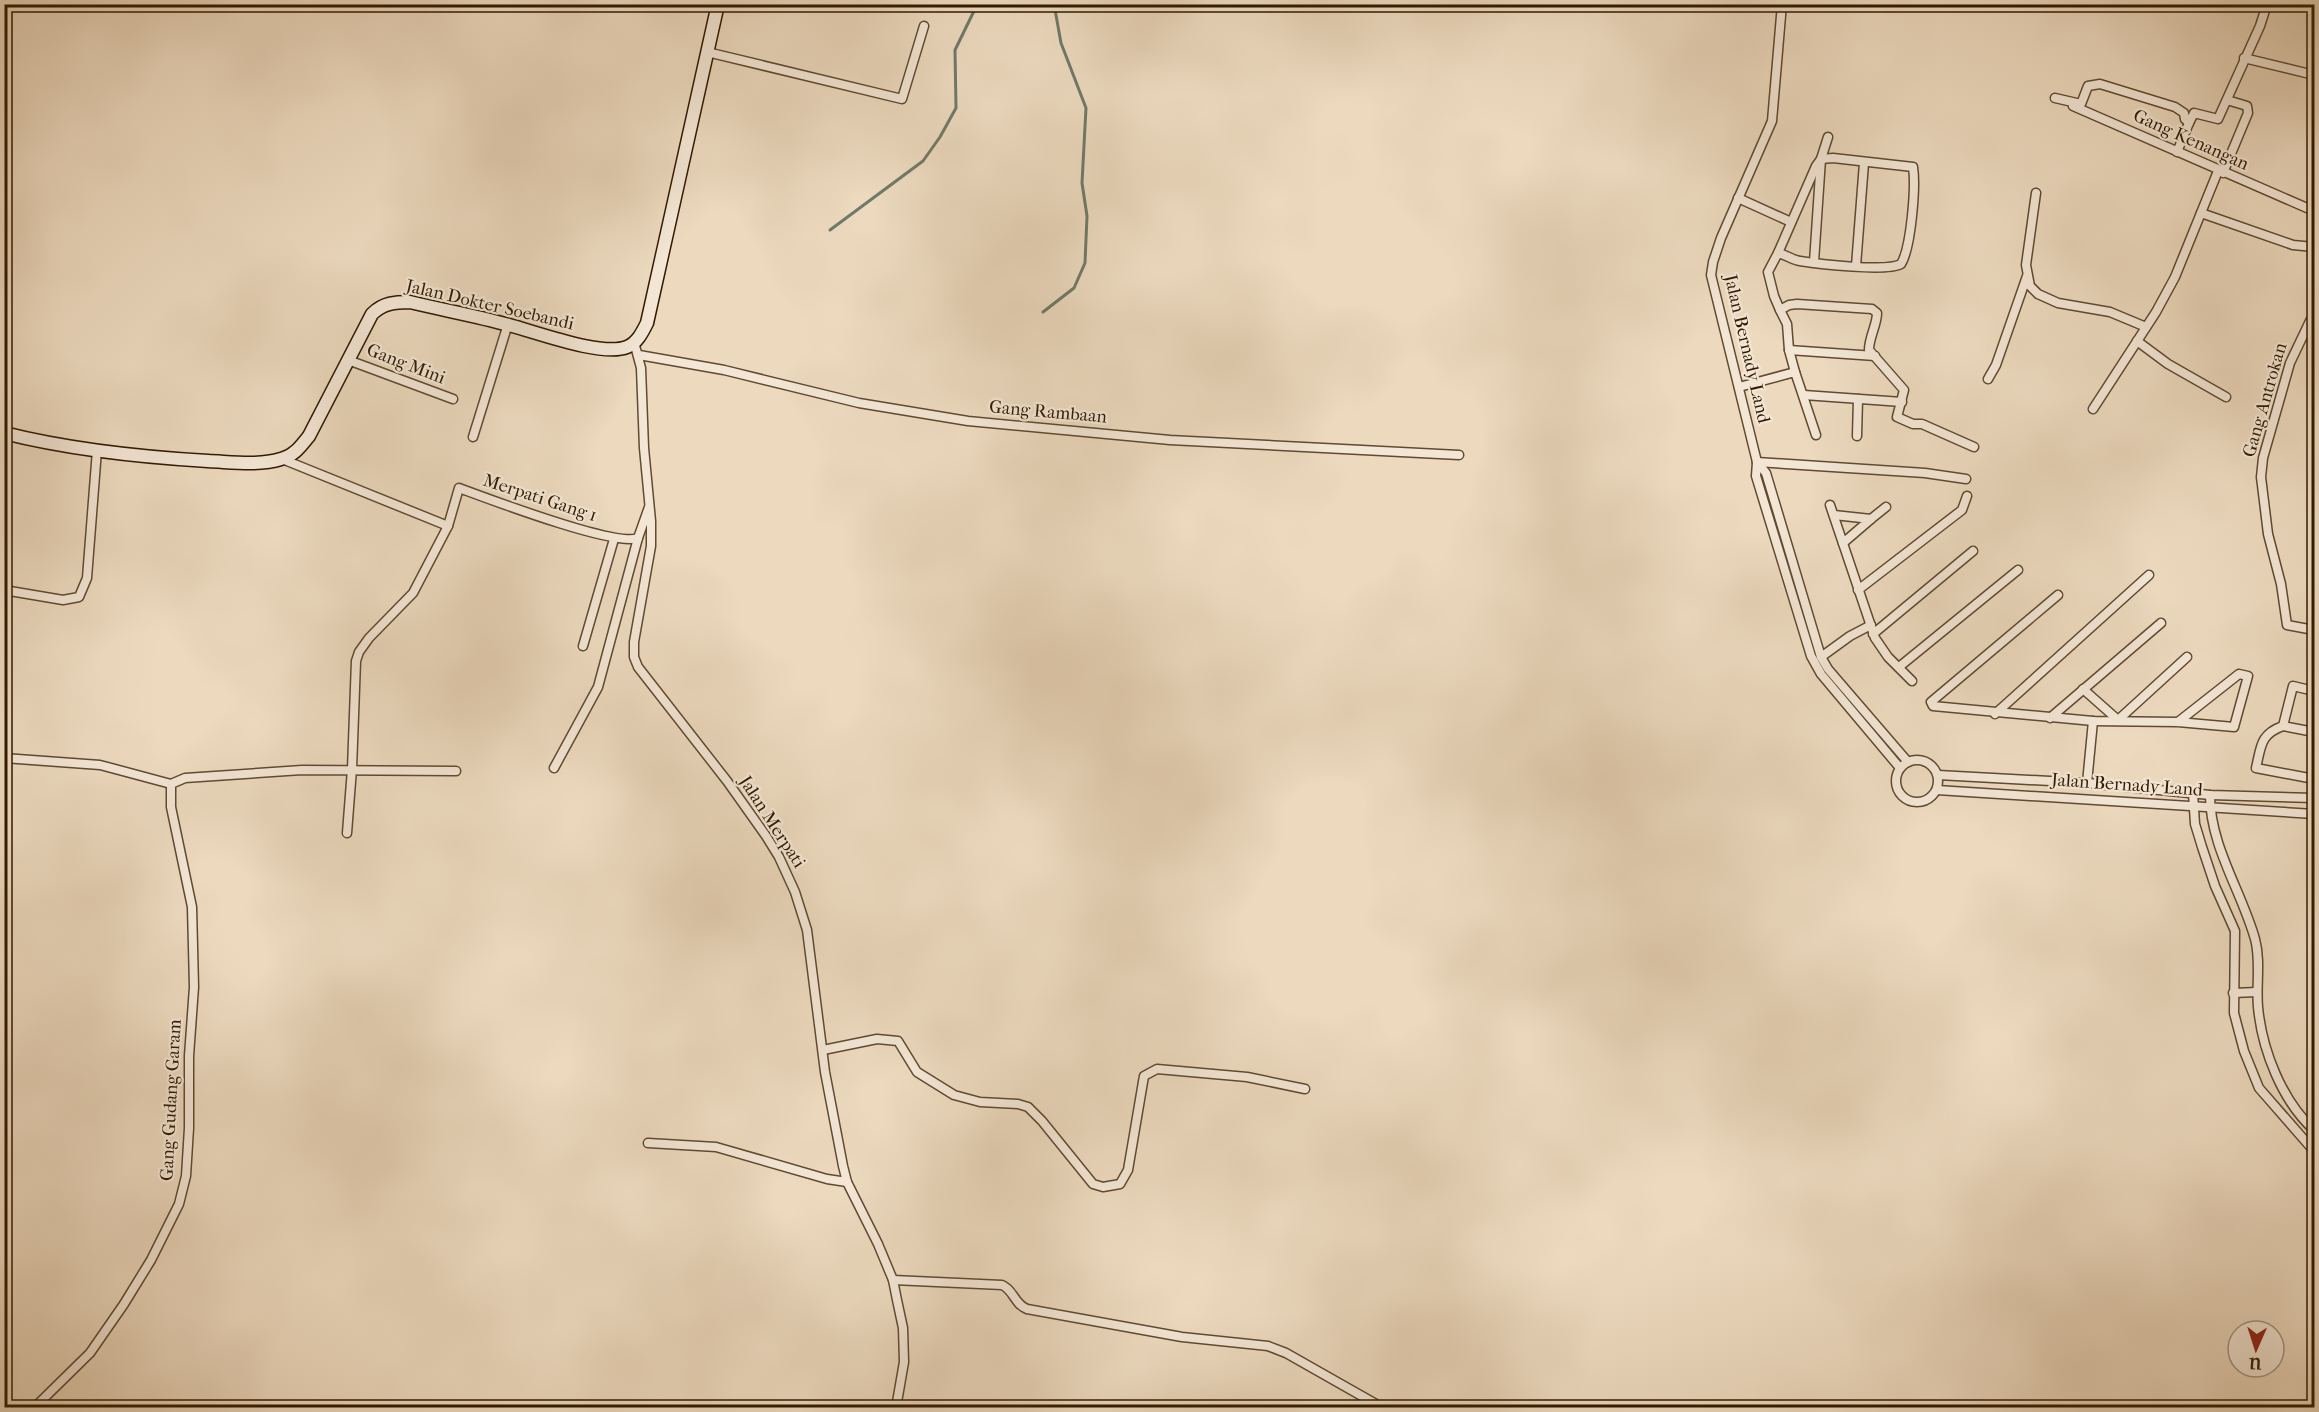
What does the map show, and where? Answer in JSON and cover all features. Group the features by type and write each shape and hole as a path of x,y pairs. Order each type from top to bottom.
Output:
{"main road":[{"path":"634,342 642,334 646,323 718,4"},
{"name":"Jalan Dokter Soebandi","path":"282,459 295,453 309,436 372,314 379,308 394,302 410,302 508,324 596,348 614,350 627,347 634,342"},
{"path":"4,433 132,456 247,463 282,459"}],"street":[{"name":"Jalan Bernady Land","path":"1782,4 1772,121 1738,198 1713,262 1711,275 1757,462 1756,476 1814,664 1900,768 1897,787 1908,800 1924,801 1936,790 2314,814"},
{"path":"2176,152 2194,113 2218,119 2260,26 2267,4"},
{"path":"707,52 902,99 924,26"},
{"path":"2244,58 2314,75"},
{"name":"Gang Kenangan","path":"2189,123 2184,113 2175,107 2100,84 2088,86 2081,104 2055,98 2220,172 2314,211"},
{"path":"2093,409 2137,342 2175,277 2201,213 2248,113 2247,106 2228,100"},
{"path":"1814,262 1821,159 1828,137"},
{"path":"1778,253 1798,261 1897,267 1903,261 1911,221 1915,178 1913,167 1833,158 1821,159 1768,272 1774,296 1787,324 1789,350 1816,435"},
{"path":"1856,266 1864,163"},
{"path":"1989,379 2027,276 2036,193"},
{"path":"1738,198 1791,222"},
{"path":"2201,213 2293,245 2314,247"},
{"path":"2027,276 2030,285 2038,294 2074,307 2110,312 2146,327"},
{"path":"1780,310 1797,304 1872,309 1877,313 1877,317 1871,332 1869,350 1904,390 1897,417 1913,424 1922,424 1974,447"},
{"name":"Gang Antrokan","path":"2314,316 2290,363 2263,458 2261,477 2268,534 2281,584 2287,625 2314,630"},
{"path":"473,436 508,324"},
{"name":"Jalan Merpati","path":"634,342 639,355 644,394 644,448 650,506 651,546 634,642 634,657 648,681 727,781 770,843 788,875 807,930 823,1050 847,1182 893,1280 903,1328 904,1362 896,1407"},
{"path":"2137,342 2168,364 2226,398"},
{"path":"1789,350 1876,356"},
{"name":"Gang Rambaan","path":"639,355 724,370 859,403 968,421 1170,440 1459,455"},
{"name":"Gang Mini","path":"348,360 453,399"},
{"path":"1739,387 1795,372"},
{"path":"1804,395 1902,402"},
{"path":"1857,436 1858,399"},
{"path":"4,590 63,600 80,597 87,578 97,450"},
{"path":"282,459 448,526"},
{"path":"1757,462 1925,473 1966,479"},
{"name":"Jalan Bernady Land","path":"1757,462 1767,472 1821,657 1828,669 1908,762"},
{"name":"Merpati Gang 1","path":"347,833 352,770 355,670 359,652 380,625 413,593 448,526 459,488 532,514 614,539 638,538"},
{"path":"1858,590 1962,510 1967,496"},
{"path":"1830,505 1872,630 1879,645 1912,681"},
{"path":"554,768 598,687 638,538 650,506"},
{"path":"1843,543 1886,507"},
{"path":"1834,515 1871,519"},
{"path":"583,646 614,539"},
{"path":"1821,657 1850,636 1872,630 1973,551"},
{"path":"1899,667 2018,570"},
{"path":"1995,714 2149,575"},
{"path":"2058,595 1931,702 1933,706 2050,718 2178,722 2234,727 2248,676 2239,674 2178,722"},
{"path":"2050,718 2161,623"},
{"path":"2118,720 2187,657"},
{"path":"2283,726 2294,686 2314,691"},
{"path":"2083,689 2118,720"},
{"path":"2087,783 2093,721"},
{"path":"2314,732 2283,726 2275,728 2262,739 2256,768 2314,779"},
{"path":"4,758 100,765 171,784 185,778 302,770 456,771"},
{"path":"1900,768 1916,759 1927,762 1938,775 1936,790"},
{"name":"Jalan Bernady Land","path":"1938,775 2087,783 2210,795 2314,798"},
{"name":"Gang Gudang Garam","path":"34,1407 90,1353 124,1304 156,1251 179,1204 186,1176 189,1056 194,987 192,907 171,807 171,784"},
{"path":"2193,793 2202,847 2215,886 2235,931 2234,1013 2244,1051 2259,1088 2314,1151"},
{"path":"2210,795 2210,808 2225,866 2248,917 2257,948 2258,1008 2266,1052 2284,1089 2305,1122 2314,1130"},
{"path":"2233,993 2258,992"},
{"path":"823,1050 877,1039 898,1041 917,1072 954,1095 980,1102 1018,1104 1028,1107 1093,1184 1103,1187 1120,1184 1128,1170 1144,1076 1157,1069 1246,1077 1305,1089"},
{"path":"648,1143 716,1147 826,1179 847,1182"},
{"path":"893,1280 1002,1285 1011,1291 1021,1307 1027,1309 1182,1337 1268,1346 1286,1353 1383,1407"}],"waterway":[{"path":"830,230 923,161 940,137 956,108 955,50 974,11 990,4"},
{"path":"1043,312 1074,288 1085,263 1087,216 1082,183 1086,108 1061,43 1054,4"}]}
